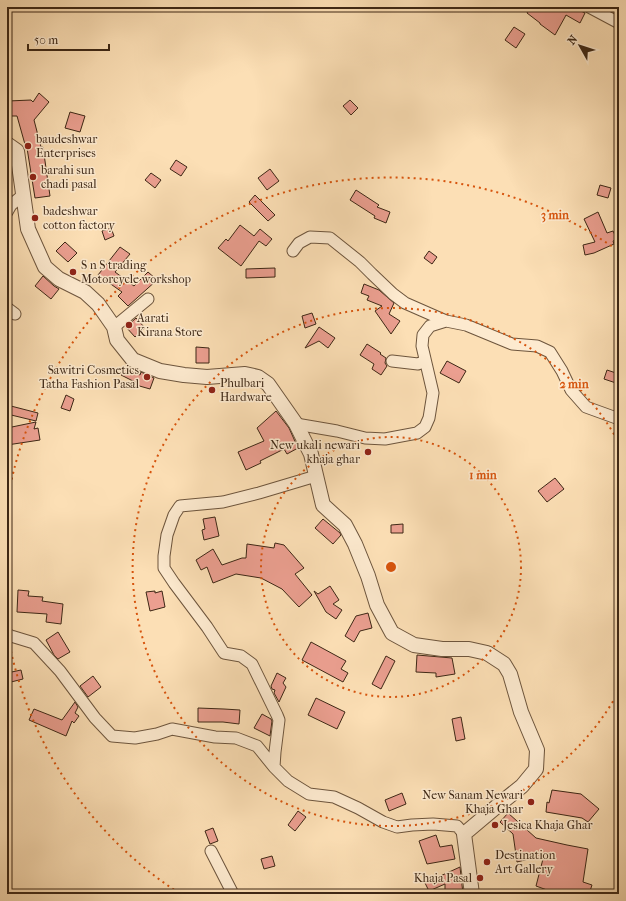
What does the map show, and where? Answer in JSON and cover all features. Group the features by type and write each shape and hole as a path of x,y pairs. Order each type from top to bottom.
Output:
{"street":[{"path":"589,7 619,23"},
{"path":"7,144 17,152 28,229 45,268 59,279 84,292 98,304 114,327 117,340 133,360 160,371 206,377 245,374 258,377 268,384 296,424 311,454 323,505 345,525 355,544 368,576 377,605 392,633 414,645 442,649 469,649 487,653 504,664 510,674 521,712 538,750 536,769 522,786 464,834"},
{"path":"7,212 11,204 23,195"},
{"path":"293,251 299,243 310,237 330,238 360,262 393,294 405,302 446,321 466,325 512,344 537,346 550,352 562,371 570,390 586,407 619,419"},
{"path":"114,327 148,299"},
{"path":"296,424 337,431 365,438 385,439 417,433 425,427 429,418 433,393 422,346 423,336 430,326 446,321"},
{"path":"392,361 418,364 425,361"},
{"path":"274,767 279,720 277,715 252,664 241,656 224,653 164,568 167,535 174,515 180,506 223,502 260,493 316,476"},
{"path":"7,634 34,643 60,671 95,718 112,736 135,738 157,734 172,729 236,738 257,746 288,781 309,794 334,797 398,828 412,825 432,824 457,826 464,834 472,894"},
{"path":"211,851 233,894"}],"building":[{"path":"530,7 573,7 585,13 580,23 566,15 555,35 527,13"},
{"path":"514,27 525,34 516,48 505,40"},
{"path":"39,93 49,102 34,120 41,147 43,147 50,196 35,198 27,148 17,116 9,116 8,101 31,100 33,102"},
{"path":"350,100 358,108 351,115 343,106"},
{"path":"70,112 85,116 80,132 65,128"},
{"path":"176,160 187,167 181,176 170,169"},
{"path":"270,169 279,181 267,190 258,178"},
{"path":"151,173 161,180 155,188 145,180"},
{"path":"600,185 611,188 608,198 597,195"},
{"path":"356,190 379,205 377,207 390,212 386,223 374,218 375,216 350,200"},
{"path":"255,195 275,215 268,221 249,202"},
{"path":"598,212 607,233 613,231 617,239 613,241 614,244 594,253 585,255 583,245 595,242 584,219"},
{"path":"240,225 254,236 260,229 272,239 266,246 259,241 241,266 218,248 226,239 228,241"},
{"path":"111,228 114,236 105,240 102,231"},
{"path":"65,242 77,253 68,262 56,251"},
{"path":"120,247 130,254 115,272 134,286 148,272 157,280 128,306 118,296 122,292 98,275"},
{"path":"429,251 437,257 432,264 424,258"},
{"path":"275,268 275,277 246,278 246,269"},
{"path":"43,276 59,289 51,299 35,286"},
{"path":"364,284 379,290 394,303 389,314 400,321 391,334 375,311 382,306 367,300 369,296 361,293"},
{"path":"312,313 316,324 305,328 302,316"},
{"path":"136,318 145,328 135,337 126,327"},
{"path":"319,327 335,338 328,348 319,341 305,348"},
{"path":"367,344 386,358 385,363 387,366 381,375 372,369 374,364 360,355"},
{"path":"196,347 209,348 209,363 196,363"},
{"path":"447,361 466,371 459,383 440,373"},
{"path":"124,367 140,375 141,372 154,378 150,389 136,385 137,383 121,375"},
{"path":"607,370 619,374 616,383 604,379"},
{"path":"66,395 74,399 70,411 61,408"},
{"path":"7,405 38,413 36,421 7,414"},
{"path":"276,411 289,428 298,448 287,454 284,449 246,470 238,452 264,441 257,428"},
{"path":"36,422 34,429 38,428 40,440 7,445 7,428"},
{"path":"555,478 564,489 547,502 538,491"},
{"path":"215,517 219,536 204,540 202,530 205,529 203,519"},
{"path":"323,519 341,535 333,544 315,528"},
{"path":"403,524 403,533 391,533 391,525"},
{"path":"275,543 284,545 304,568 295,574 312,595 299,607 282,589 261,578 236,574 213,583 207,567 201,570 196,560 213,549 222,565 246,558 247,544 274,548"},
{"path":"330,586 339,600 333,604 342,610 336,619 326,612 314,591 318,594"},
{"path":"18,590 29,591 28,596 43,597 42,601 63,604 61,624 46,622 47,614 17,612"},
{"path":"155,591 155,593 162,591 165,607 150,611 146,592"},
{"path":"368,613 372,628 360,631 354,642 345,636 356,616"},
{"path":"58,632 70,652 58,659 54,655 46,640"},
{"path":"311,642 346,661 341,669 348,673 343,682 302,660"},
{"path":"417,655 452,658 455,674 436,677 436,673 416,672"},
{"path":"386,656 395,661 381,689 372,684"},
{"path":"21,670 23,679 7,683 7,673"},
{"path":"277,673 286,678 283,683 286,687 279,702 274,693 275,690 272,689 271,686"},
{"path":"93,676 101,687 88,697 80,686"},
{"path":"316,698 345,712 337,729 308,715"},
{"path":"75,702 78,707 75,713 79,716 74,723 72,721 66,736 29,720 34,709 62,720"},
{"path":"198,708 240,710 239,724 223,722 198,722"},
{"path":"262,714 272,721 270,736 254,728"},
{"path":"461,717 465,739 456,741 452,719"},
{"path":"552,790 581,794 599,809 588,822 582,818 546,812 547,802 549,803"},
{"path":"402,793 406,804 389,811 385,800"},
{"path":"298,811 306,817 295,831 288,825"},
{"path":"508,813 536,838 588,849 583,882 592,885 589,894 558,894 536,886 544,855 517,862 513,834 500,822"},
{"path":"213,828 218,841 210,844 205,831"},
{"path":"436,835 440,847 452,845 455,859 427,864 419,841"},
{"path":"272,856 275,866 264,869 261,859"},
{"path":"460,867 463,894 445,894 445,884 429,891 425,883"}],"place":[{"name":"baudeshwar Enterprises","path":"28,146"},
{"name":"barahi sun chadi pasal","path":"33,177"},
{"name":"badeshwar cotton factory","path":"35,218"},
{"name":"S n S trading Motorcycle workshop","path":"73,272"},
{"name":"Aarati Kirana Store","path":"129,325"},
{"name":"Sawitri Cosmetics Tatha Fashion Pasal","path":"147,377"},
{"name":"Phulbari Hardware","path":"212,390"},
{"name":"New ukali newari khaja ghar","path":"368,452"},
{"name":"New Sanam Newari Khaja Ghar","path":"531,802"},
{"name":"Jesica Khaja Ghar","path":"495,825"},
{"name":"Destination Art Gallery","path":"487,862"},
{"name":"Khaja Pasal","path":"480,878"}]}
